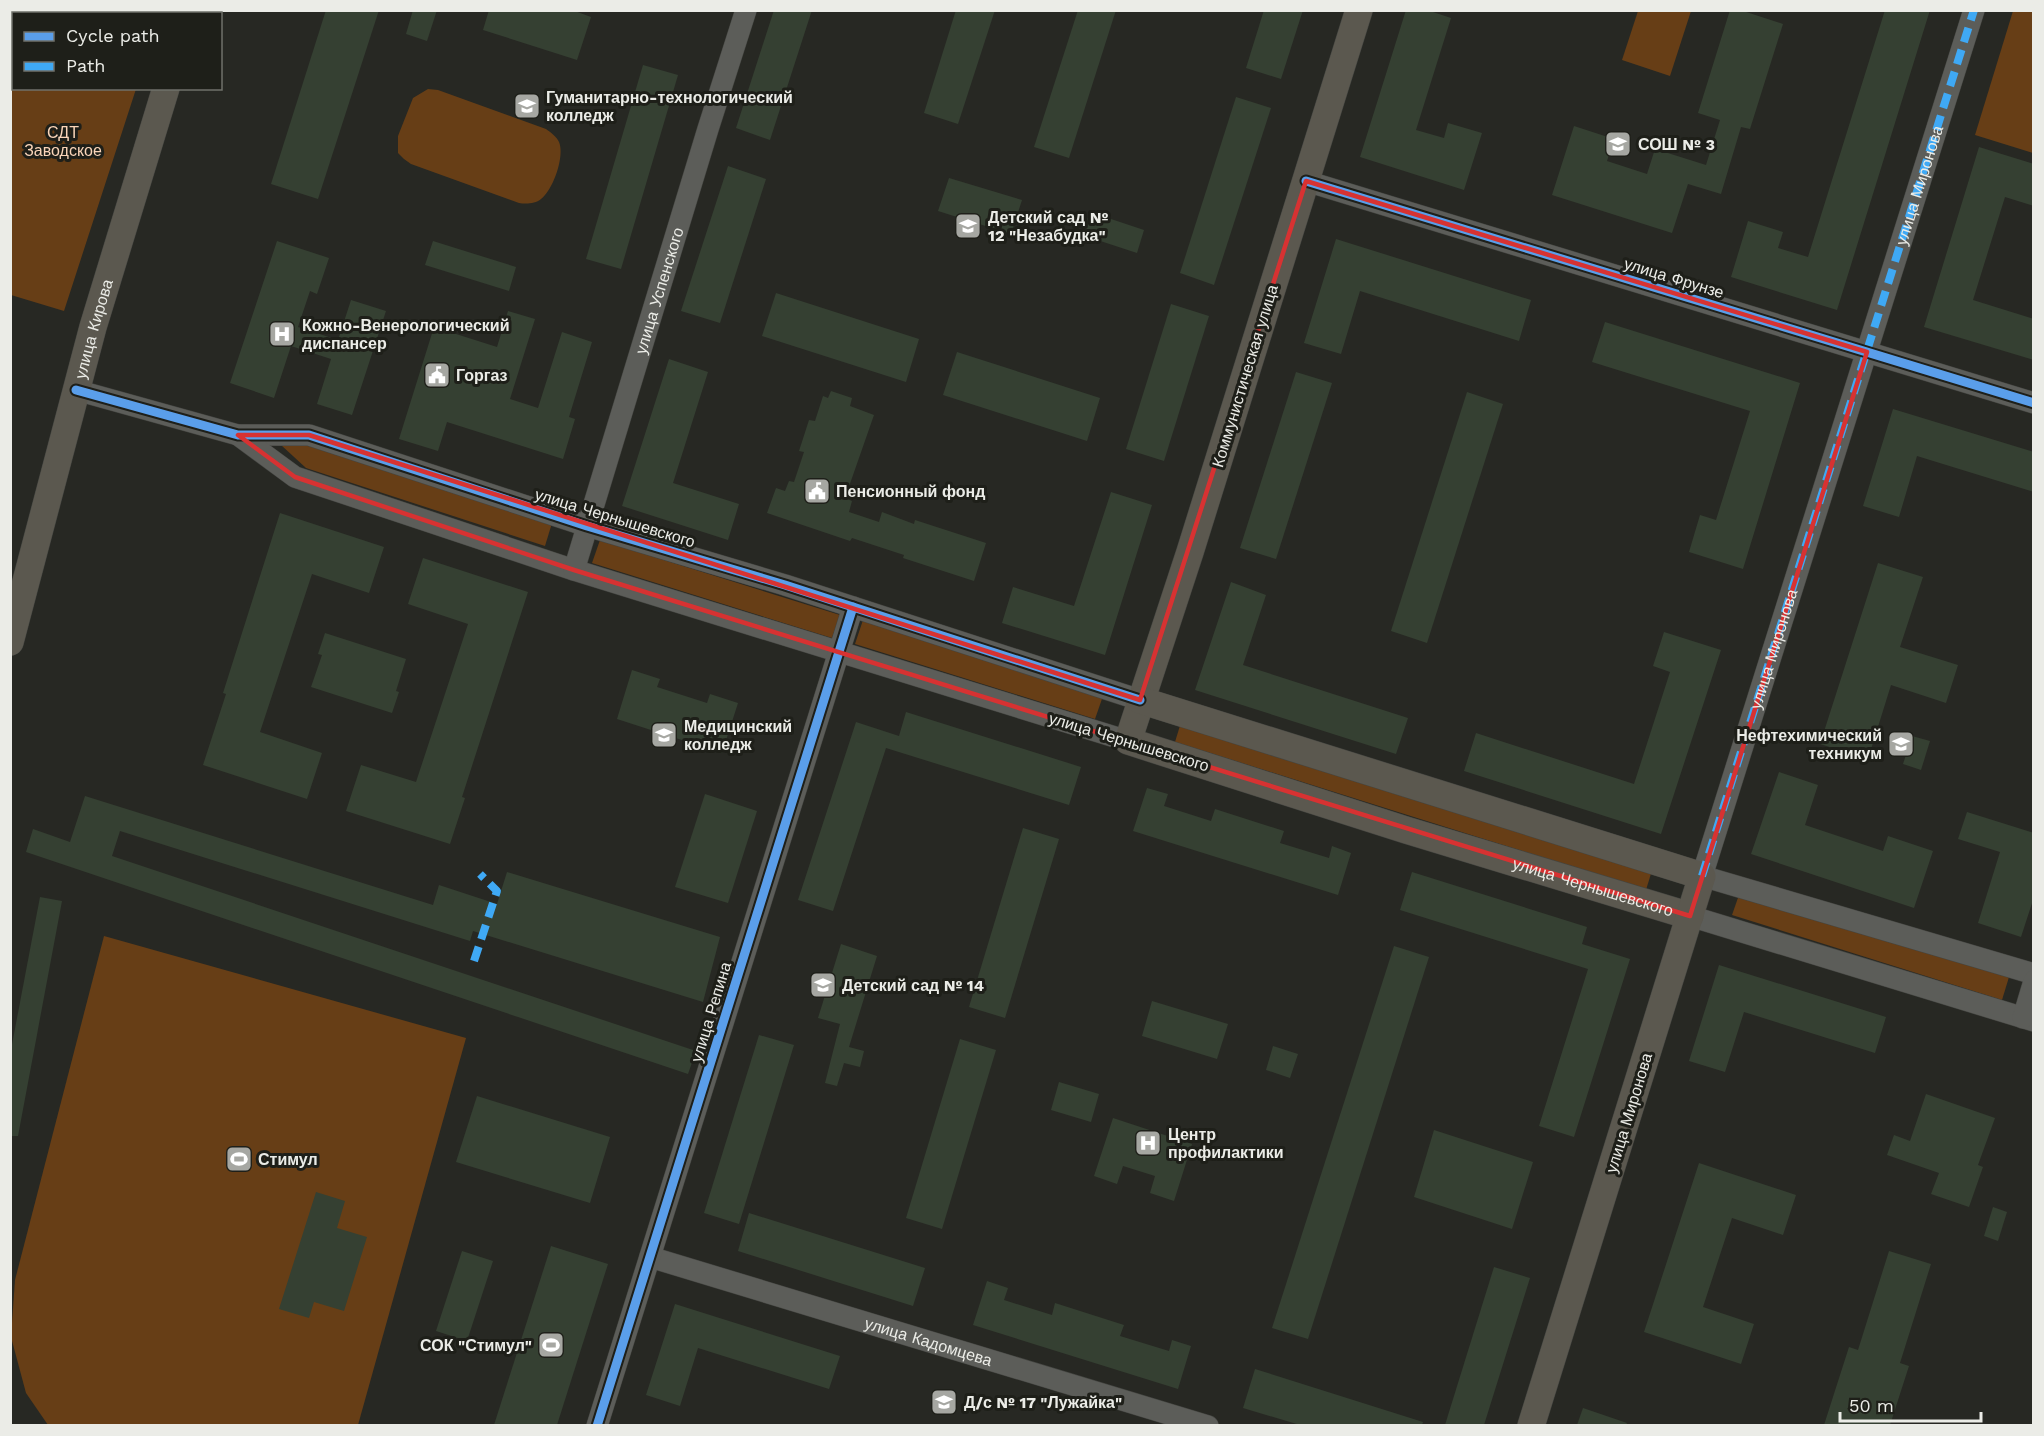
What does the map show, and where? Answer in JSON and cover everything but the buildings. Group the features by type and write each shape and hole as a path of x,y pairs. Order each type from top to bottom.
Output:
{"main road":[{"name":"Коммунистическая улица","path":"1128,741 1359,10"},
{"name":"улица Кирова","path":"10,642 93,327 165,90"},
{"name":"улица Чернышевского","path":"1140,700 1702,876"},
{"name":"улица Чернышевского","path":"1128,741 1406,830 1690,916"},
{"name":"улица Миронова","path":"1532,1425 1702,876"}],"street":[{"name":"улица Успенского","path":"574,570 746,10"},
{"name":"улица Миронова","path":"1702,876 1974,10"},
{"name":"улица Фрунзе","path":"1306,181 2034,403"},
{"name":"улица Чернышевского","path":"76,390 238,435 309,435 587,526 853,607 1140,700"},
{"name":"улица Чернышевского","path":"238,435 296,477 574,570 1128,741"},
{"name":"улица Репина","path":"597,1425 853,607"},
{"name":"улица Чернышевского","path":"1702,876 2034,974"},
{"name":"улица Чернышевского","path":"1690,916 2028,1020"},
{"path":"2028,1020 2034,981"},
{"name":"улица Кадомцева","path":"650,1257 1208,1425"}],"highlighted area":[{"path":"1306,181 1867,352 1690,916 574,570 295,477 238,435 309,435 1140,700"}],"green space":[{"name":"СДТ Заводское","path":"10,11 161,11 12,12 12,90 136,90 64,311 11,295"},
{"path":"1638,11 1691,11 1670,76 1622,60"},
{"path":"2013,11 2033,11 2033,153 1975,135"},
{"path":"428,89 438,90 546,129 557,138 560,148 559,164 545,195 536,202 519,203 411,164 404,159 398,153 398,136 413,98"},
{"path":"281,445 313,445 552,523 545,546 306,468"},
{"path":"600,540 840,615 832,638 592,563"},
{"path":"863,620 1103,696 1095,719 855,644"},
{"path":"1182,719 1653,867 1646,890 1175,742"},
{"path":"1740,892 2009,977 2002,1000 1732,915"},
{"name":"Стимул","path":"104,936 466,1038 358,1425 48,1425 26,1393 11,1337 15,1280"}],"marked path":[{"path":"1702,876 1974,10"},
{"path":"474,961 497,891 480,874"}],"cycle path":[{"path":"1306,181 2034,403"},
{"path":"76,390 238,435 309,435 587,526 785,585 1140,700"},
{"path":"597,1426 853,607"}],"place":[{"name":"Гуманитарно-технологический колледж","path":"527,106"},
{"name":"СОШ № 3","path":"1618,144"},
{"name":"Детский сад № 12 \"Незабудка\"","path":"968,226"},
{"name":"Кожно-Венерологический диспансер","path":"282,334"},
{"name":"Горгаз","path":"437,375"},
{"name":"Пенсионный фонд","path":"817,491"},
{"name":"Медицинский колледж","path":"664,735"},
{"name":"Нефтехимический техникум","path":"1901,744"},
{"name":"Детский сад № 14","path":"823,985"},
{"name":"Центр профилактики","path":"1148,1143"},
{"name":"Стимул","path":"239,1159"},
{"name":"СОК \"Стимул\"","path":"551,1345"},
{"name":"Д/с № 17 \"Лужайка\"","path":"944,1402"}]}
